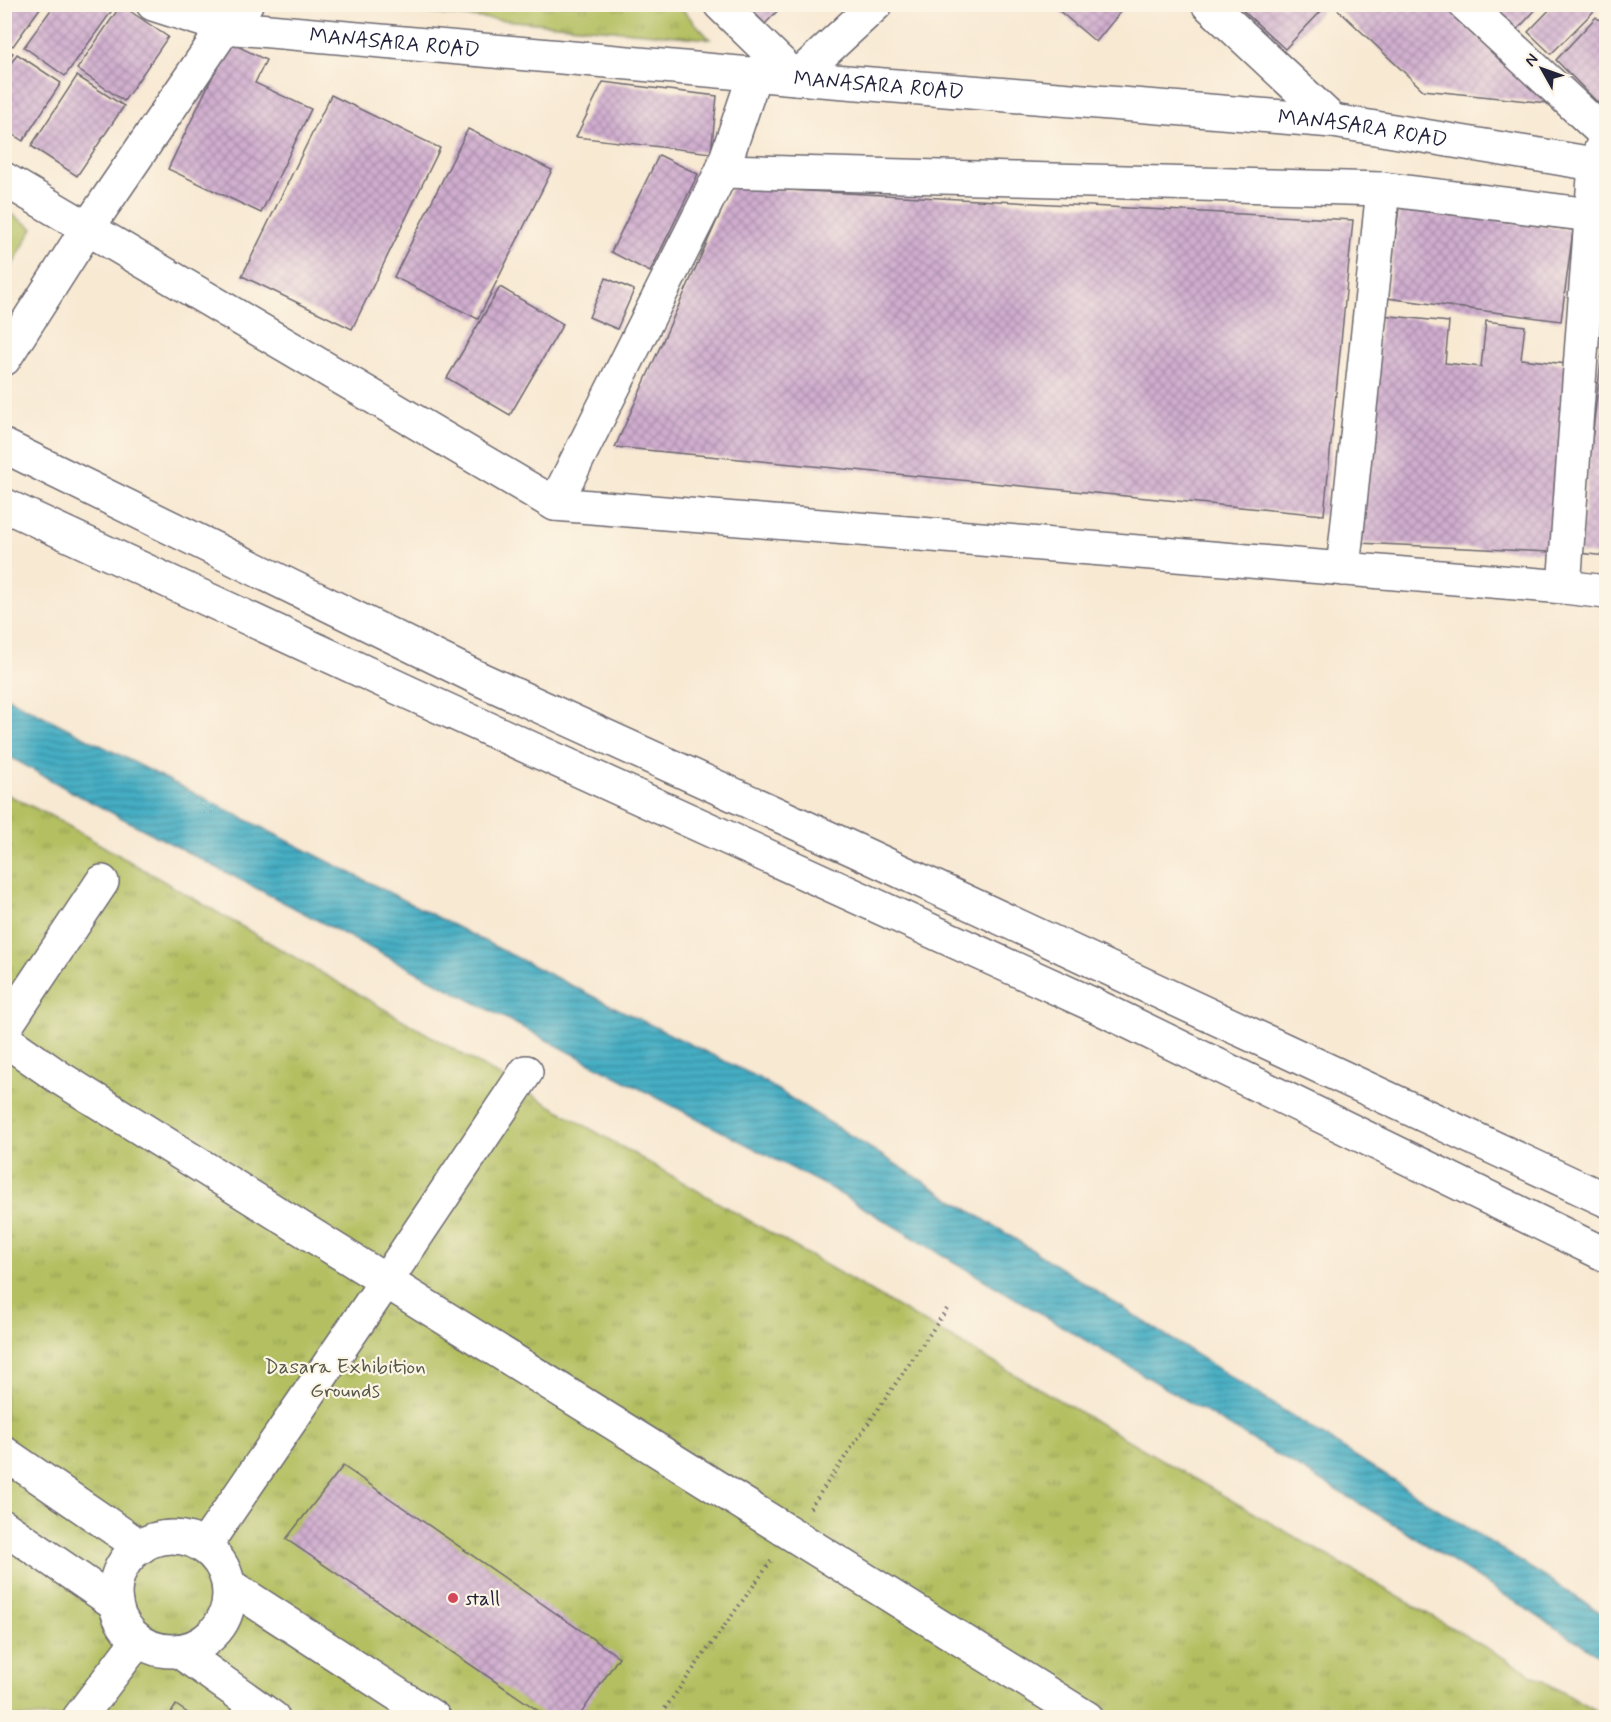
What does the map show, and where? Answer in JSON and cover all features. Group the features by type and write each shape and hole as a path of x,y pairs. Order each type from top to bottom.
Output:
{"street":[{"name":"MANASARA ROAD","path":"153,4 235,16 796,78 1333,121 1604,151"},
{"path":"720,4 796,78 876,4"},
{"path":"1208,4 1333,121"},
{"path":"1465,4 1604,151 1564,587"},
{"path":"4,359 87,229 235,16"},
{"path":"555,504 722,171 755,73"},
{"path":"722,171 1383,189 1599,217"},
{"path":"4,179 555,504 1606,592"},
{"path":"1343,569 1383,189"},
{"path":"4,446 480,679 855,850 1606,1200"},
{"path":"4,505 1094,1005 1606,1255"},
{"path":"216,603 237,560"},
{"path":"834,887 855,850"},
{"path":"4,1029 102,882"},
{"path":"4,1039 60,1078 1087,1718"},
{"path":"204,1547 526,1072"},
{"path":"1413,1161 1434,1120"},
{"path":"4,1453 141,1547"},
{"path":"4,1527 116,1604"},
{"path":"172,1537 189,1540 204,1547 216,1557 224,1570 229,1585 228,1603 223,1621 212,1635 197,1646 179,1651 164,1651 150,1647 127,1630 120,1618 116,1604 116,1587 120,1572 128,1558 141,1547 156,1540 172,1537"},
{"path":"229,1585 434,1718"},
{"path":"79,1718 138,1640"},
{"path":"179,1651 273,1718"}],"green space":[{"path":"340,5 678,5 710,39"},
{"path":"5,210 33,228 5,279"},
{"name":"Dasara Exhibition Grounds","path":"4,793 51,816 1597,1712 1593,1718 5,1717"}],"water":[{"path":"4,696 596,998 757,1077 1606,1616 1606,1660 1397,1526 832,1189 74,793 5,754"}],"building":[{"path":"4,4 43,4 13,46 4,40"},
{"path":"55,4 100,4 111,12 65,76 24,47"},
{"path":"745,4 784,4 765,24"},
{"path":"1051,4 1127,4 1096,42"},
{"path":"1332,4 1443,4 1547,103 1423,90"},
{"path":"1487,4 1541,4 1515,32"},
{"path":"1555,4 1601,4 1551,54 1528,32"},
{"path":"121,5 168,37 124,101 77,69"},
{"path":"1237,5 1327,5 1285,49"},
{"path":"1596,17 1606,26 1606,104 1603,108 1556,60"},
{"path":"229,42 266,60 255,83 311,109 261,213 168,169"},
{"path":"4,48 13,53 4,66"},
{"path":"17,54 61,83 23,141 4,129 4,74"},
{"path":"77,76 124,106 77,176 31,146"},
{"path":"603,82 717,96 711,153 576,137"},
{"path":"331,95 440,148 352,329 242,276"},
{"path":"468,129 552,170 478,319 394,277"},
{"path":"659,155 698,174 650,272 611,252"},
{"path":"732,187 1353,220 1324,515 615,447"},
{"path":"1399,208 1573,230 1561,321 1387,298"},
{"path":"606,278 634,290 617,329 589,317"},
{"path":"500,287 563,324 510,415 447,378"},
{"path":"1381,315 1449,322 1445,363 1481,367 1486,321 1525,326 1521,359 1576,365 1550,552 1359,543"},
{"path":"1606,326 1606,556 1579,553"},
{"name":"stall","path":"343,1466 619,1657 578,1718 549,1718 286,1539"},
{"path":"176,1705 195,1718 168,1718"}],"place":[{"name":"stall","path":"453,1598"}]}
